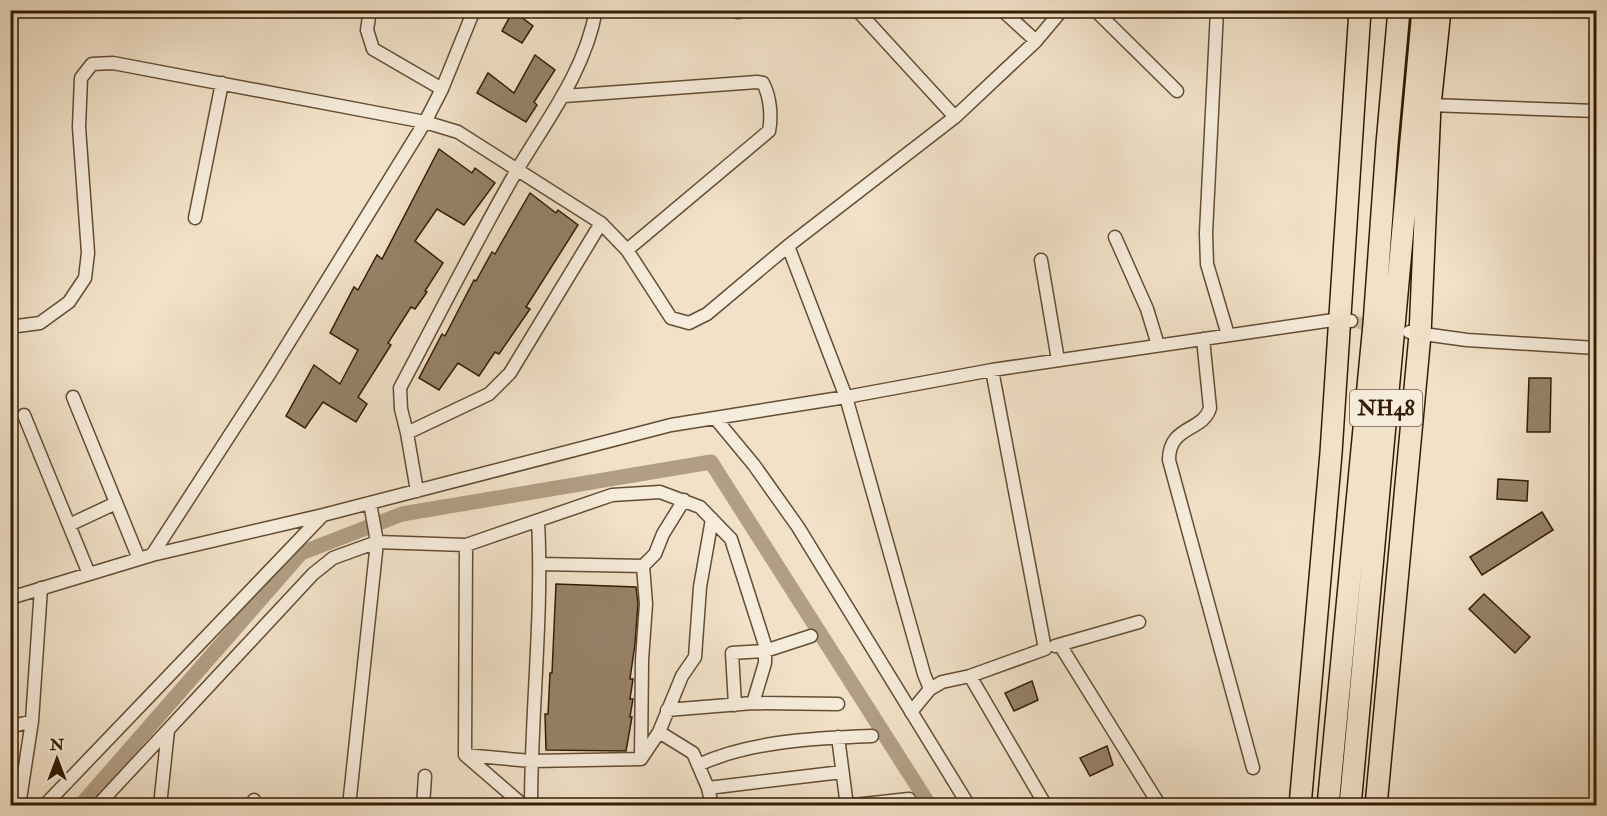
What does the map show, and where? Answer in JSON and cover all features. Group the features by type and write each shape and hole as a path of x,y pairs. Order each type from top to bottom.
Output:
{"highway":[{"path":"1300,806 1331,453 1346,320 1360,10"},
{"name":"NH48","path":"1328,806 1374,324 1399,10"},
{"name":"NH48","path":"1350,806 1423,10"},
{"path":"1376,806 1430,105 1440,10"}],"street":[{"path":"370,10 367,30 373,49 442,89"},
{"path":"152,555 268,376 425,122 442,89 474,10"},
{"path":"417,491 401,409 400,388 518,170 564,96 587,48 596,10"},
{"path":"857,10 955,117"},
{"path":"1002,10 1035,41"},
{"path":"10,327 40,323 69,302 85,278 88,253 79,127 81,78 92,64 113,63 222,83 425,122 458,132 601,223 627,250 671,318 689,323 707,314 788,246 955,117 1035,41 1062,10"},
{"path":"1095,10 1177,91"},
{"path":"1217,11 1206,233 1208,264 1228,335"},
{"path":"564,96 757,82 763,83 767,91 769,131 627,250"},
{"path":"195,218 222,83"},
{"path":"1430,105 1596,111"},
{"path":"407,433 489,394 510,373 601,223"},
{"path":"1115,237 1147,309 1158,345"},
{"path":"788,246 846,397 930,689"},
{"path":"1041,260 1058,360"},
{"path":"11,596 152,555 370,506 417,491 671,425 846,397 992,370 1346,320"},
{"path":"1414,334 1467,340 1596,348"},
{"path":"1203,339 1210,408 1204,418 1177,436 1169,450 1169,460 1253,768"},
{"path":"992,370 1045,649"},
{"path":"73,397 139,559"},
{"path":"24,415 89,574"},
{"path":"715,418 754,465 798,527 969,806"},
{"path":"97,806 312,574 333,558 377,538 466,545 612,495 660,492 684,500 700,507 732,539 765,645 765,663 753,703"},
{"path":"641,759 642,660 646,604 644,566 655,554 663,534 684,500"},
{"path":"69,525 116,503"},
{"path":"350,806 377,538 370,506"},
{"path":"44,806 322,515"},
{"path":"641,759 659,732 682,676 695,657 700,587 712,519"},
{"path":"531,806 540,564 538,521"},
{"path":"466,545 465,755 524,806"},
{"path":"540,564 644,566"},
{"path":"19,806 32,721 41,588"},
{"path":"911,712 930,689 942,682 970,676 1045,649 1139,622"},
{"path":"735,705 732,653 765,651 811,636"},
{"path":"1060,645 1160,806"},
{"path":"970,676 1046,806"},
{"path":"667,710 753,703 838,704"},
{"path":"10,727 32,721"},
{"path":"160,806 168,729"},
{"path":"659,732 693,753 708,788 711,805"},
{"path":"698,765 750,747 837,737 872,736"},
{"path":"837,737 846,805 909,798"},
{"path":"465,755 531,761 641,759"},
{"path":"708,788 842,772"},
{"path":"423,806 425,776"}],"building":[{"path":"513,11 533,26 522,43 502,31"},
{"path":"535,55 555,70 534,102 537,105 526,122 477,93 488,73 514,93"},
{"path":"439,149 472,173 475,168 495,183 464,225 437,209 415,241 443,263 425,291 427,292 415,309 411,307 388,343 391,345 358,397 367,404 356,422 323,402 305,428 286,416 314,365 340,384 358,350 330,333 354,287 358,290 377,255 382,259"},
{"path":"530,193 556,213 558,210 578,225 526,307 530,309 499,354 495,352 479,376 458,363 439,390 419,378 442,334 445,336 474,280 476,281 492,252 495,254"},
{"path":"1529,378 1551,378 1550,432 1527,432"},
{"path":"1498,479 1528,481 1527,501 1497,499"},
{"path":"1542,512 1553,530 1482,575 1470,557"},
{"path":"556,584 636,587 638,603 630,679 633,679 630,699 633,699 630,717 632,717 626,751 546,750 545,714 548,714 550,673 552,673"},
{"path":"1484,594 1530,637 1515,653 1469,609"},
{"path":"1032,681 1038,700 1014,711 1005,693"},
{"path":"1107,746 1113,765 1090,776 1080,758"}],"waterway":[{"path":"80,806 301,553 402,514 711,462 930,806"}],"tunnel":[{"path":"1351,321 1379,327"}]}
